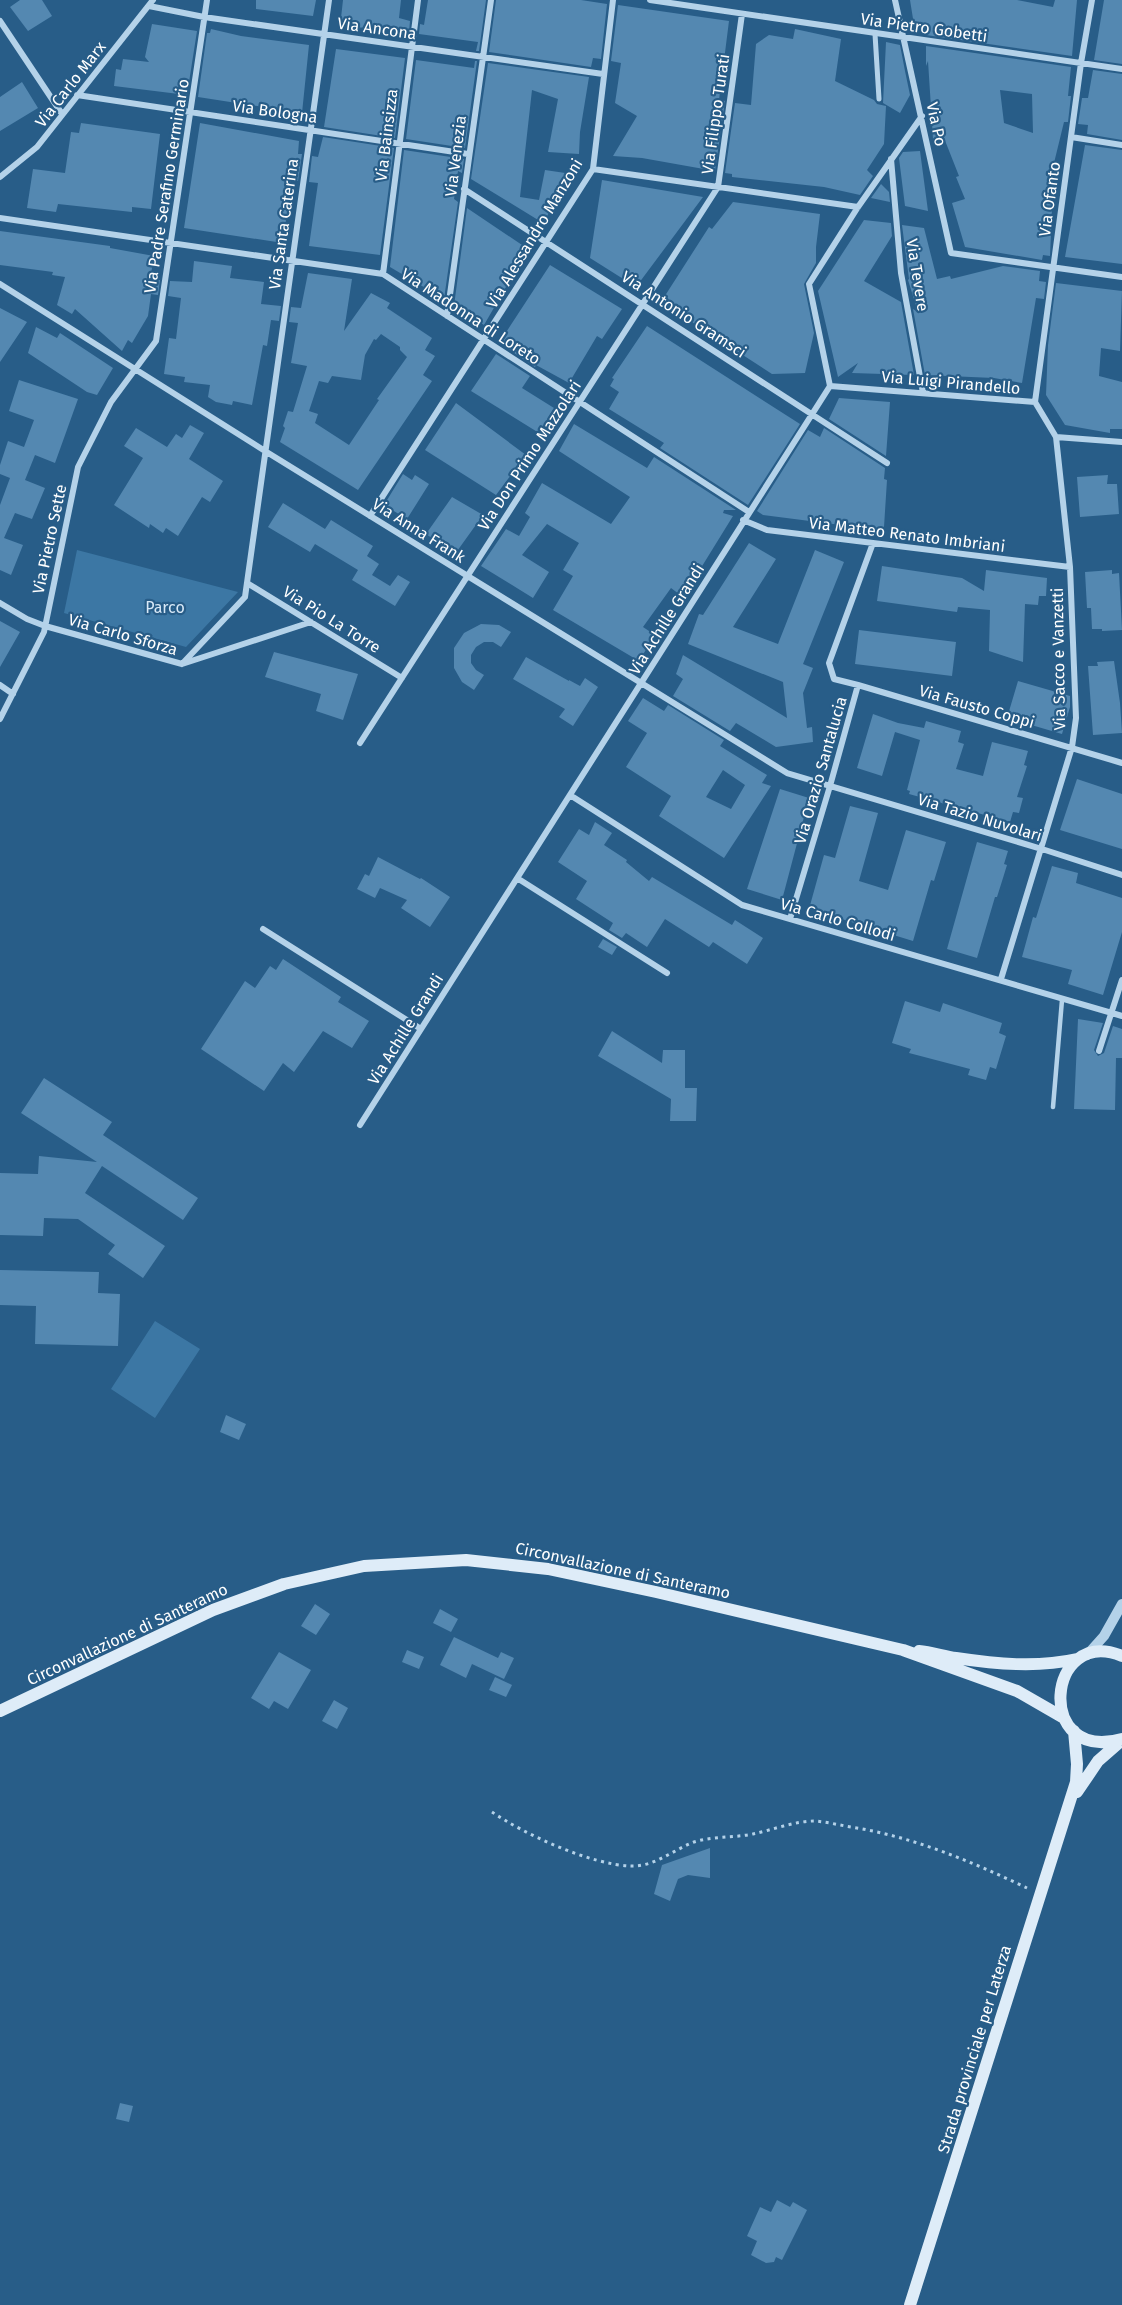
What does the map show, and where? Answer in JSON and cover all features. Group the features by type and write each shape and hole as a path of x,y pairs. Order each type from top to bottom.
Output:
{"main road":[{"name":"Circonvallazione di Santeramo","path":"0,1711 213,1610 284,1584 337,1571 395,1564 466,1560 548,1569 903,1650 1007,1687 1064,1718"},
{"name":"Circonvallazione di Santeramo","path":"903,1650 931,1652 979,1661 1035,1665 1054,1664 1101,1652 1122,1656"},
{"path":"1084,1657 1070,1667 1063,1679 1059,1692 1059,1706 1064,1718 1074,1731 1085,1739 1111,1743 1122,1740"},
{"path":"1070,1803 1076,1782 1077,1764 1074,1731"},
{"path":"1070,1803 1098,1761 1122,1740"},
{"name":"Strada provinciale per Laterza","path":"910,2305 1070,1803"}],"street":[{"name":"Via Carlo Marx","path":"0,177 37,147 153,0"},
{"name":"Via Padre Serafino Germinario","path":"134,369 156,341 207,0"},
{"name":"Via Santa Caterina","path":"182,664 245,597 329,0"},
{"name":"Via Bainsizza","path":"382,274 418,0"},
{"name":"Via Venezia","path":"447,316 490,0"},
{"name":"Via Alessandro Manzoni","path":"370,516 593,169 613,0"},
{"name":"Via Pietro Gobetti","path":"650,0 1122,69"},
{"name":"Via Po","path":"896,0 951,253 1053,268"},
{"name":"Via Ofanto","path":"1035,402 1092,0"},
{"name":"Via Ancona","path":"148,6 204,17 603,74"},
{"name":"Via Filippo Turati","path":"643,303 718,187 742,14"},
{"path":"0,21 62,114"},
{"path":"875,34 879,99"},
{"name":"Via Bologna","path":"77,95 468,154"},
{"path":"830,386 809,284 858,207 922,116"},
{"path":"1071,137 1122,145"},
{"name":"Via Tevere","path":"891,159 901,273 923,393"},
{"path":"593,169 858,207"},
{"name":"Via Antonio Gramsci","path":"464,189 887,463"},
{"name":"Via Madonna di Loreto","path":"0,218 382,274 749,512"},
{"path":"1053,268 1122,277"},
{"name":"Via Anna Frank","path":"0,284 266,452 787,773 830,786"},
{"name":"Via Don Primo Mazzolari","path":"360,743 643,303"},
{"name":"Via Pietro Sette","path":"0,719 45,626 78,467 111,402 134,369"},
{"name":"Via Luigi Pirandello","path":"830,386 1035,402 1056,437"},
{"name":"Via Achille Grandi","path":"360,1125 830,386"},
{"path":"1056,437 1122,442"},
{"name":"Via Sacco e Vanzetti","path":"1001,980 1072,747 1076,718 1070,567 1056,437"},
{"name":"Via Matteo Renato Imbriani","path":"743,520 767,530 1070,567"},
{"name":"Via Orazio Santalucia","path":"790,919 858,686 834,679 829,663 873,543"},
{"name":"Via Pio La Torre","path":"247,583 402,678"},
{"name":"Via Carlo Sforza","path":"0,603 27,619 45,626 182,664 311,622"},
{"path":"0,686 13,694"},
{"name":"Via Fausto Coppi","path":"858,686 1122,763"},
{"name":"Via Tazio Nuvolari","path":"830,786 1122,875"},
{"name":"Via Carlo Collodi","path":"570,795 742,905 1122,1016"},
{"path":"517,878 667,973"},
{"path":"263,929 421,1029"},
{"path":"1099,1051 1122,980"},
{"path":"1084,1657 1104,1636 1122,1604"}],"lane":[{"path":"1053,1107 1062,1000"}],"path":[{"path":"492,1812 536,1838 585,1856 631,1866 648,1864 695,1842 749,1835 814,1821 869,1830 942,1850 1040,1894"}],"green space":[{"name":"Parco","path":"77,550 238,592 186,647 64,613"},
{"path":"155,1321 200,1349 155,1418 111,1389"}],"building":[{"path":"20,0 42,0 52,16 28,31 10,7"},
{"path":"256,0 316,0 313,16 256,9"},
{"path":"343,0 401,0 399,18 410,21 409,32 380,28 340,27"},
{"path":"428,0 486,0 479,51 476,51 478,42 419,34 420,24 424,25"},
{"path":"496,0 581,0 607,4 601,59 593,58 591,67 489,52"},
{"path":"910,0 1017,0 1053,7 1055,0 1077,0 1072,56 926,35 926,27 914,25"},
{"path":"1104,0 1122,0 1122,64 1094,60"},
{"path":"618,5 729,21 719,100 725,101 715,171 642,158 613,156 637,116 615,103 621,63 611,61"},
{"path":"152,24 197,31 187,95 114,86 116,69 121,70 123,59 149,62 145,57"},
{"path":"211,29 241,36 309,45 302,113 198,97 207,33 210,33"},
{"path":"795,29 841,39 835,81 874,100 877,104 886,106 884,144 867,170 873,176 860,195 824,187 732,177 732,174 725,173 735,103 751,105 756,44 769,35 793,39"},
{"path":"886,42 900,45 910,95 900,113 883,103"},
{"path":"926,46 1071,67 1068,122 1064,122 1054,163 1050,256 1043,255 1042,260 965,247 952,203 965,199 956,177 959,176 944,138 933,139 928,61 926,66","holes":["1000,90 1032,94 1033,133 1004,123"]},
{"path":"336,49 405,58 395,138 324,127"},
{"path":"416,60 474,68 475,61 477,61 465,148 406,139"},
{"path":"488,63 589,77 580,132 579,154 548,152 558,99 532,90 520,197 539,200 545,170 572,174 543,223 471,179"},
{"path":"1093,70 1122,74 1122,140 1087,134 1088,125 1078,124 1082,98 1088,98"},
{"path":"22,82 38,108 0,131 0,97"},
{"path":"81,123 160,134 151,209 132,207 132,212 58,204 56,212 27,208 33,169 65,173 71,132 79,133"},
{"path":"200,123 299,141 298,154 302,154 298,181 291,180 283,243 184,228"},
{"path":"323,137 394,148 380,255 309,246 318,183 309,182 312,156 318,157"},
{"path":"1085,145 1122,150 1122,264 1065,257"},
{"path":"404,150 464,159 462,173 458,171 454,199 458,202 444,299 390,267"},
{"path":"920,151 928,211 905,206 899,158 903,152"},
{"path":"602,180 703,197 636,287 590,258"},
{"path":"881,184 889,192 890,202 871,198"},
{"path":"733,202 820,214 816,263 804,284 814,333 805,373 772,374 661,302 709,227 712,229"},
{"path":"467,208 528,249 484,325 454,306"},
{"path":"864,220 891,223 892,236 864,281 901,302 914,375 852,373 858,363 838,377 818,291"},
{"path":"902,225 924,228 937,279 950,276 951,279 1003,266 1040,271 1039,281 1046,282 1044,299 1036,298 1022,383 994,378 925,375 913,309 918,312 908,280"},
{"path":"0,231 110,246 110,248 154,256 150,280 160,280 158,295 151,294 148,316 132,343 128,340 122,351 75,309 72,314 57,305 65,277 52,275 53,272 0,265"},
{"path":"194,261 232,266 230,278 264,282 261,304 281,306 279,321 271,320 267,346 263,345 252,405 233,401 232,405 216,402 208,397 210,385 184,382 185,377 164,374 169,338 176,339 181,298 168,296 170,281 192,282"},
{"path":"550,265 622,309 602,339 597,336 569,383 536,365 535,367 501,344 503,337"},
{"path":"308,273 352,279 344,331 371,293 390,303 387,308 432,338 425,350 435,356 423,375 432,381 358,490 280,442 288,411 293,412 307,366 291,363 298,323 289,322 291,307 301,308","holes":["381,334 400,347 407,357 377,399 379,400 349,445 315,423 318,414 309,411 319,381 328,383 332,376 361,380 365,355 374,339 376,340"]},
{"path":"1056,283 1122,291 1120,351 1101,348 1099,376 1122,382 1122,429 1110,429 1110,433 1065,425 1046,395 1048,345"},
{"path":"0,308 27,322 0,362"},
{"path":"647,326 800,424 748,505 660,448 664,443 609,409 619,392 610,386 614,379 612,378"},
{"path":"36,327 57,338 60,333 113,368 97,395 87,392 28,353"},
{"path":"496,354 530,376 522,388 554,408 539,433 471,391"},
{"path":"19,380 78,399 55,463 35,455 25,480 45,488 32,519 15,513 4,538 23,545 11,575 0,570 0,505 10,478 0,474 0,465 8,441 24,447 34,420 9,411"},
{"path":"839,398 890,402 886,456 829,419"},
{"path":"456,403 526,455 496,495 425,450"},
{"path":"574,424 647,468 654,457 736,510 724,510 723,513 733,516 683,597 671,588 643,627 655,635 639,661 553,610 573,576 563,570 579,543 547,524 522,555 549,572 533,598 481,566 506,529 519,536 530,517 525,513 542,483 611,524 630,497 559,451"},
{"path":"190,425 204,433 189,459 223,481 210,502 202,497 178,536 166,528 163,533 150,524 149,528 114,505 143,458 124,446 136,428 167,447 176,434 182,438"},
{"path":"824,428 885,468 884,479 887,480 884,527 880,527 880,530 763,515 757,511 808,430 820,437"},
{"path":"403,474 412,480 415,475 429,484 407,519 384,505"},
{"path":"1108,475 1107,484 1117,484 1119,514 1080,517 1077,477"},
{"path":"452,497 483,515 455,554 426,534"},
{"path":"283,503 325,529 331,520 373,546 367,556 379,564 372,575 390,586 398,575 410,582 395,606 352,580 358,570 315,544 310,552 268,527"},
{"path":"749,543 776,559 733,627 778,644 815,550 844,562 803,664 813,668 803,693 807,728 812,727 813,742 776,747 736,723 730,731 673,696 683,679 676,674 683,655 787,718 783,682 688,644 699,614 703,615"},
{"path":"882,566 962,578 984,591 986,570 1047,578 1046,596 1039,596 1038,605 1025,604 1023,662 989,651 990,610 958,607 957,612 877,601"},
{"path":"1112,570 1112,574 1119,573 1122,630 1092,629 1091,608 1087,608 1085,572"},
{"path":"0,621 20,632 0,667"},
{"path":"481,624 499,625 511,632 501,647 493,642 484,642 476,647 471,655 471,663 484,675 474,690 462,682 454,668 454,648 464,633"},
{"path":"859,630 956,642 952,676 855,664"},
{"path":"274,652 358,674 343,720 316,711 321,694 265,677"},
{"path":"526,657 580,686 585,678 598,687 573,726 559,717 565,709 513,679"},
{"path":"1114,661 1122,733 1093,735 1088,666 1098,666 1097,662"},
{"path":"1018,681 1070,696 1070,707 1062,734 1007,718"},
{"path":"643,698 664,711 668,705 724,740 720,746 767,775 762,783 771,786 724,858 659,816 671,796 626,767 647,733 628,721","holes":["723,770 745,785 731,809 706,797"]},
{"path":"873,714 898,723 924,728 926,721 961,731 958,742 964,744 956,769 983,776 992,742 1028,751 1024,765 1027,766 1017,797 1023,798 1019,813 1013,812 1010,822 909,794 910,791 907,790 920,740 895,732 882,776 857,768"},
{"path":"1077,779 1122,794 1122,849 1060,830"},
{"path":"780,789 809,798 782,900 747,889"},
{"path":"850,806 878,813 859,881 888,890 906,830 946,842 934,881 931,880 913,941 809,909 824,855 835,858"},
{"path":"595,822 612,833 604,845 627,860 626,862 649,881 652,877 732,925 735,920 763,938 747,964 713,942 709,947 665,919 647,947 626,933 622,938 609,930 613,923 576,899 587,881 558,862 579,829 589,835"},
{"path":"977,842 1008,851 1004,864 1007,865 977,958 947,949"},
{"path":"378,857 421,878 450,897 430,927 401,908 407,900 380,888 375,898 357,889 365,874 369,876"},
{"path":"1052,866 1078,873 1076,883 1122,898 1122,932 1103,995 1068,984 1072,970 1022,957 1033,917 1036,918"},
{"path":"603,939 617,947 612,955 598,947"},
{"path":"283,959 341,997 338,1002 369,1021 352,1048 323,1031 294,1072 283,1063 264,1091 201,1049 245,981 255,988 270,966 276,970"},
{"path":"905,1001 940,1012 943,1003 1002,1023 999,1033 1006,1036 996,1069 990,1067 986,1080 968,1075 970,1069 909,1053 911,1049 892,1043"},
{"path":"1078,1019 1103,1023 1094,1050 1098,1056 1104,1053 1113,1026 1122,1029 1122,1058 1116,1058 1115,1110 1074,1109"},
{"path":"612,1031 662,1063 663,1050 685,1050 685,1088 697,1088 696,1121 670,1121 671,1099 598,1056"},
{"path":"44,1078 112,1122 103,1135 198,1198 183,1220 102,1166 85,1193 165,1246 143,1278 108,1254 115,1245 78,1219 44,1218 43,1236 0,1235 0,1173 38,1174 39,1156 97,1162 21,1113"},
{"path":"0,1270 99,1272 98,1293 120,1294 118,1346 35,1344 36,1306 0,1305"},
{"path":"226,1415 246,1424 239,1440 220,1432"},
{"path":"315,1604 330,1614 316,1635 301,1626"},
{"path":"440,1609 458,1619 451,1632 433,1623"},
{"path":"454,1637 498,1658 501,1652 514,1658 504,1679 472,1664 466,1678 440,1665"},
{"path":"407,1650 424,1657 419,1669 402,1662"},
{"path":"279,1652 311,1670 288,1709 274,1701 269,1709 251,1698"},
{"path":"495,1677 512,1685 506,1697 489,1690"},
{"path":"334,1700 348,1708 337,1729 322,1721"},
{"path":"710,1848 710,1878 688,1875 678,1879 670,1901 654,1894 662,1865"},
{"path":"120,2103 133,2106 129,2122 116,2119"},
{"path":"777,2200 790,2207 793,2202 807,2210 782,2260 776,2257 774,2262 766,2263 751,2255 757,2241 747,2236 760,2207 771,2212"}]}
